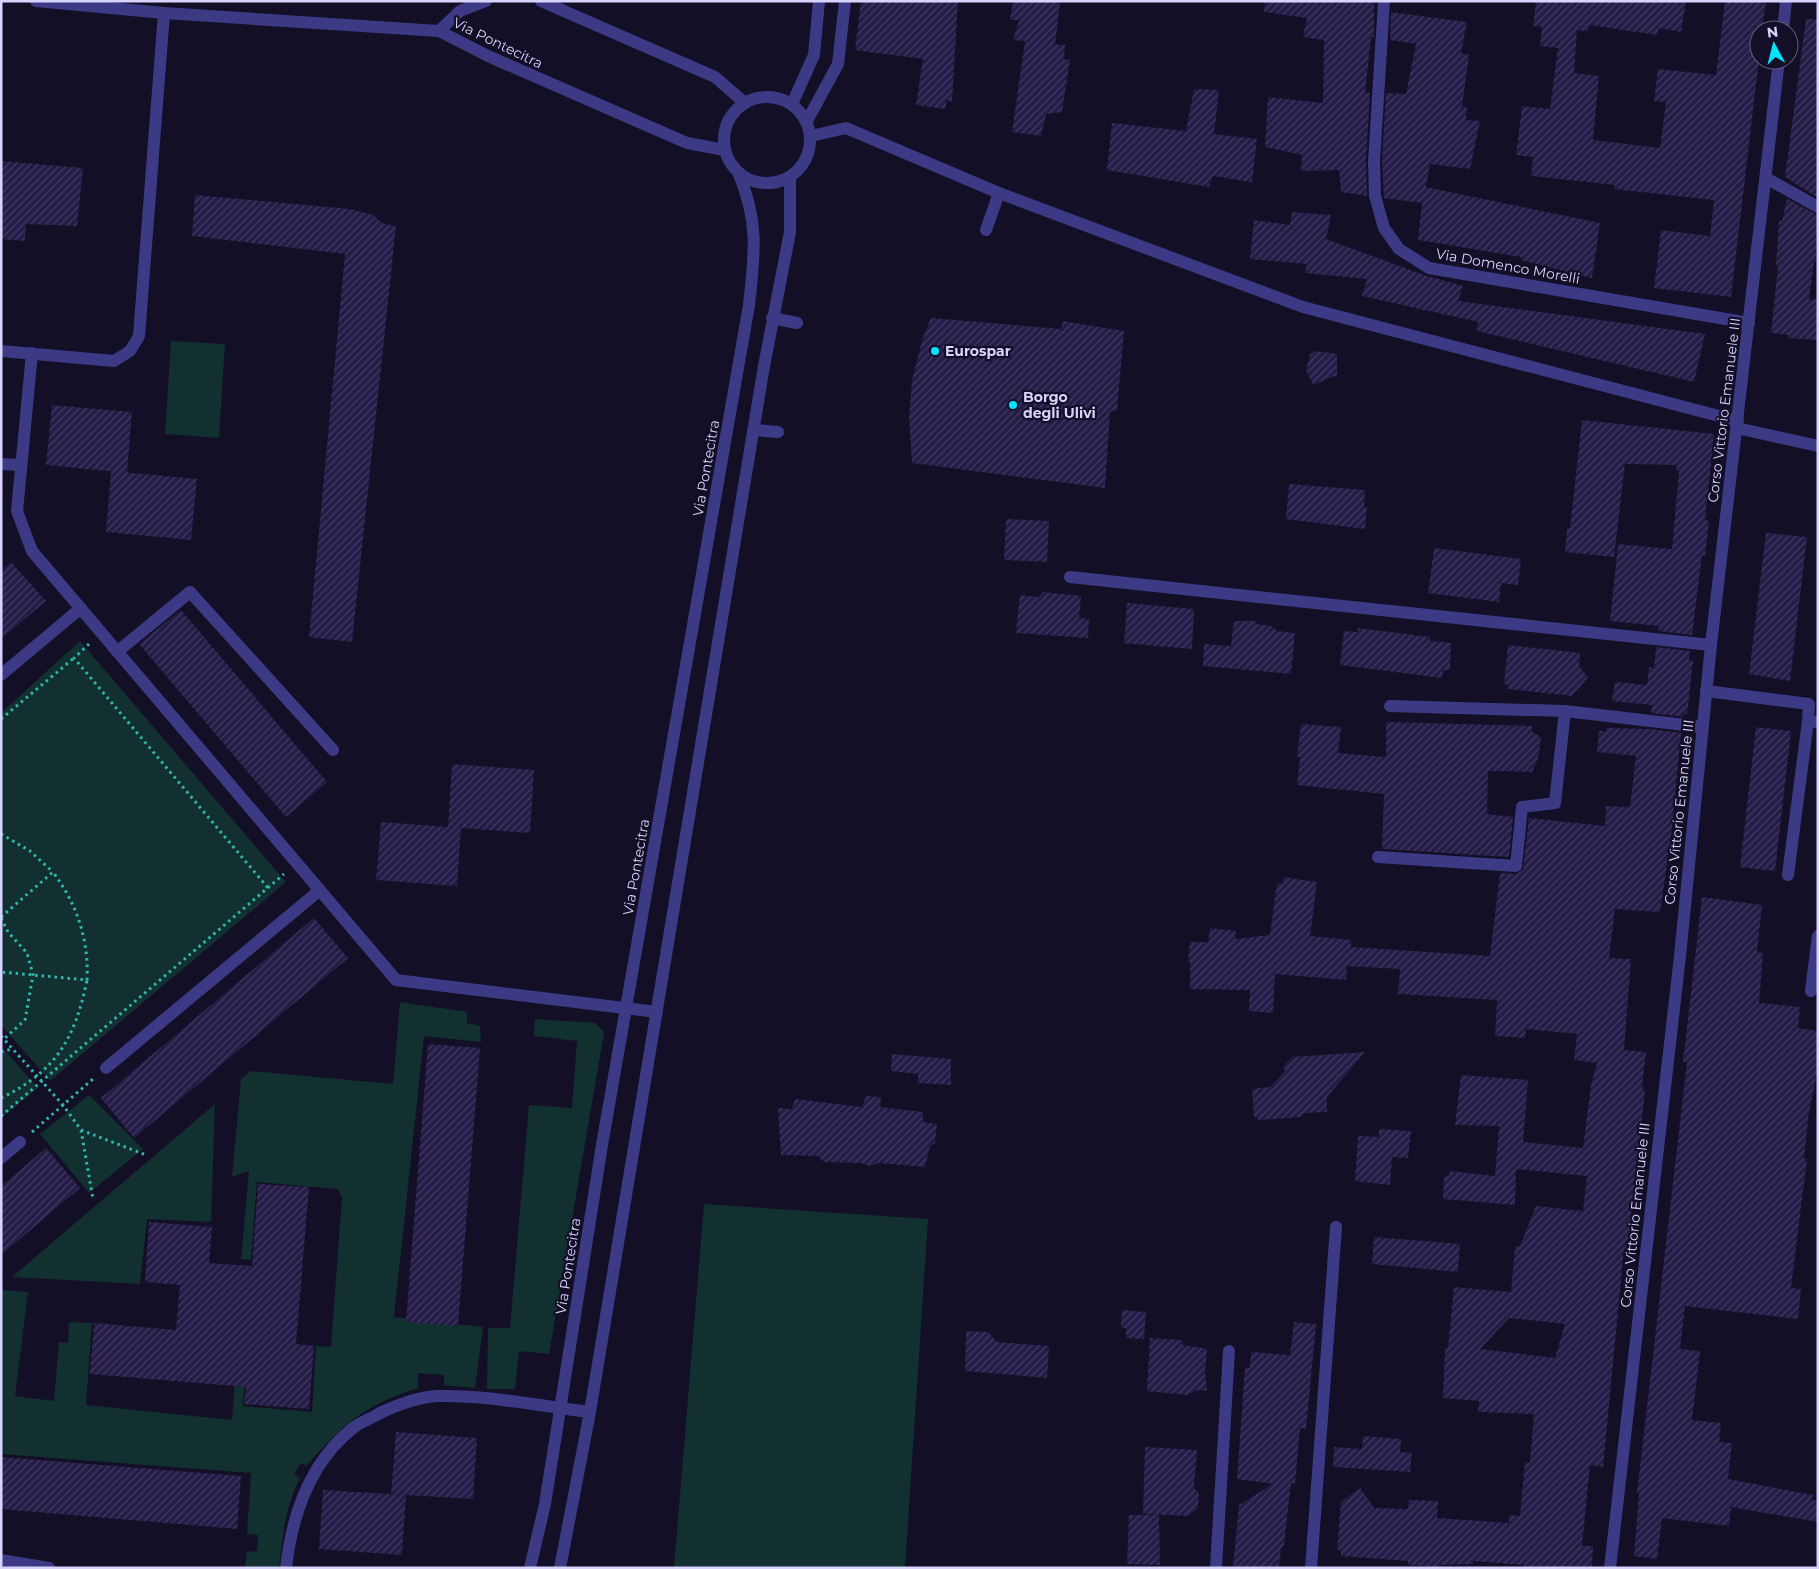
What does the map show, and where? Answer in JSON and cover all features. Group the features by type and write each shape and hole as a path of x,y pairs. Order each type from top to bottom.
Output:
{"street":[{"name":"Via Pontecitra","path":"36,1 164,13 439,31 488,56 687,143 725,150"},
{"path":"439,31 460,11 486,1"},
{"path":"541,1 715,77 744,103"},
{"path":"792,104 814,55 820,1"},
{"path":"807,121 838,64 845,1"},
{"name":"Via Domenco Morelli","path":"1384,1 1374,161 1375,196 1384,228 1400,249 1429,268 1749,323"},
{"path":"1784,20 1786,1"},
{"path":"1,351 114,361 130,351 139,336 164,13"},
{"name":"Corso Vittorio Emanuele III","path":"1610,1568 1680,956 1711,646 1778,70"},
{"path":"767,97 782,99 792,104 807,121 811,136 808,155 802,167 790,177 773,183 762,183 747,178 738,172 728,160 725,150 724,135 731,116 744,103 767,97"},
{"path":"811,136 846,128 998,193 1303,307 1818,446"},
{"name":"Via Pontecitra","path":"530,1568 545,1504 626,1008 749,305 754,262 754,224 749,197 738,172"},
{"path":"560,1568 590,1412 755,430 772,318 790,232 790,177"},
{"path":"1766,178 1818,207"},
{"path":"986,230 998,193"},
{"path":"772,318 798,323"},
{"path":"32,353 17,511 32,551 396,980 657,1012"},
{"path":"755,430 778,432"},
{"path":"1,464 21,466"},
{"path":"1070,578 1711,646"},
{"path":"117,652 190,592 333,750"},
{"path":"1,675 80,608"},
{"path":"1706,691 1809,704 1813,721 1788,875"},
{"path":"1390,706 1565,711 1702,727"},
{"path":"1378,857 1516,866 1522,807 1556,803 1565,711"},
{"path":"106,1068 320,890"},
{"path":"1811,991 1818,936"},
{"path":"1,1158 20,1142"},
{"path":"1311,1568 1336,1227"},
{"path":"1216,1568 1229,1351"},
{"path":"286,1568 289,1539 300,1502 323,1458 354,1427 394,1406 436,1396 478,1397 590,1412"},
{"path":"1,1560 49,1568"}],"path":[{"path":"1,719 101,633"},
{"path":"74,658 268,888"},
{"path":"1,834 30,851 54,872 69,893 81,925 88,958 87,980 80,1016 64,1047 23,1087 1,1098"},
{"path":"1,1116 297,863"},
{"path":"54,872 1,917 8,932 27,953 33,975 25,1020 3,1038 40,1082 63,1105 81,1130 93,1199"},
{"path":"1,972 87,980"},
{"path":"1,1052 12,1049"},
{"path":"20,1142 106,1068"},
{"path":"81,1130 146,1155"}],"green space":[{"path":"171,341 225,344 219,438 165,434"},
{"path":"80,641 286,882 50,1081 1,1025 1,713"},
{"path":"400,1002 467,1012 467,1023 480,1026 481,1042 424,1036 394,1317 483,1327 475,1388 444,1385 444,1375 418,1373 418,1388 382,1402 355,1418 306,1466 301,1463 294,1474 300,1478 288,1511 283,1533 279,1568 245,1568 247,1552 257,1551 258,1535 247,1534 251,1473 1,1454 1,1290 28,1292 15,1396 54,1401 59,1342 68,1343 69,1322 92,1323 86,1405 232,1420 236,1368 246,1369 243,1406 312,1412 316,1346 331,1347 342,1197 337,1189 257,1182 251,1260 241,1259 249,1171 232,1177 241,1079 251,1071 393,1084"},
{"path":"535,1019 596,1023 604,1033 549,1354 519,1351 515,1389 487,1389 488,1328 510,1328 529,1105 572,1108 577,1041 534,1036"},
{"path":"1,1046 38,1088 1,1118"},
{"path":"89,1095 143,1149 89,1193 40,1134"},
{"path":"215,1104 211,1222 147,1219 140,1284 12,1277"},
{"path":"704,1204 928,1219 905,1568 674,1568"}],"building":[{"path":"861,1 958,1 952,102 947,100 945,109 916,105 923,59 855,50"},
{"path":"1013,1 1060,1 1055,45 1065,44 1064,60 1070,59 1062,112 1046,114 1041,136 1012,132 1025,41 1013,40 1019,20 1010,20"},
{"path":"1265,1 1374,1 1374,37 1371,37 1365,93 1370,93 1366,160 1367,196 1341,192 1339,170 1301,171 1302,155 1265,147 1268,97 1323,103 1324,40 1303,37 1307,18 1264,12"},
{"path":"1536,1 1686,1 1681,32 1659,28 1657,35 1589,25 1588,31 1577,30 1574,73 1599,76 1593,140 1660,148 1666,102 1654,101 1658,69 1716,75 1725,1 1766,1 1763,20 1749,20 1749,70 1758,70 1731,297 1654,288 1661,230 1710,236 1714,200 1614,189 1615,185 1531,176 1533,157 1516,155 1522,106 1550,109 1558,48 1540,46 1542,27 1533,26"},
{"path":"1391,12 1467,22 1461,53 1469,55 1462,107 1467,107 1466,120 1480,121 1470,169 1430,164 1426,187 1600,223 1592,278 1521,260 1521,257 1418,240 1422,203 1384,198 1382,161 1386,93 1406,94 1416,44 1390,40"},
{"path":"1806,19 1818,19 1818,198 1785,177"},
{"path":"1194,89 1219,90 1214,134 1257,139 1252,182 1213,176 1209,187 1107,170 1112,123 1186,131"},
{"path":"1,161 83,168 77,226 26,224 25,241 1,239"},
{"path":"195,195 350,209 373,215 382,223 396,226 352,642 309,637 345,254 192,236"},
{"path":"1787,199 1818,215 1816,261 1814,261 1809,300 1818,299 1818,340 1788,338 1788,335 1771,333 1778,266 1776,265 1779,221 1782,221"},
{"path":"1292,212 1331,215 1326,239 1427,276 1463,286 1458,301 1705,334 1694,382 1477,331 1478,322 1362,296 1367,279 1305,273 1307,264 1250,259 1254,220 1290,225"},
{"name":"Borgo degli Ulivi","path":"931,318 1061,329 1063,321 1124,331 1117,410 1110,412 1105,488 912,463 909,417 912,380 923,337"},
{"path":"1316,351 1337,354 1337,375 1313,385 1306,370 1310,354"},
{"path":"52,405 132,412 127,473 46,465"},
{"path":"1582,420 1714,434 1705,520 1709,521 1705,556 1702,555 1692,635 1658,631 1659,626 1610,621 1618,544 1672,549 1679,471 1676,471 1677,465 1625,464 1614,557 1565,552 1567,528 1570,528"},
{"path":"111,471 197,479 191,540 106,532"},
{"path":"1289,484 1365,490 1364,507 1367,507 1365,529 1286,519"},
{"path":"1006,519 1049,521 1047,562 1004,560"},
{"path":"1766,533 1807,537 1790,681 1749,674"},
{"path":"1434,548 1521,559 1518,585 1501,583 1499,602 1428,593"},
{"path":"11,562 46,601 1,639 1,571"},
{"path":"1043,592 1081,596 1079,618 1089,619 1088,638 1016,633 1020,595 1039,597"},
{"path":"1127,603 1194,609 1192,649 1124,643"},
{"path":"181,610 327,782 286,817 139,644"},
{"path":"1234,621 1257,621 1256,624 1271,626 1277,631 1295,633 1291,674 1203,666 1204,644 1231,646"},
{"path":"1358,628 1430,637 1430,641 1451,643 1450,669 1443,671 1442,678 1340,665 1344,631 1358,632"},
{"path":"1508,645 1580,653 1579,666 1588,677 1572,696 1508,689 1508,685 1504,684"},
{"path":"1656,647 1690,651 1689,660 1693,661 1687,714 1683,714 1683,717 1651,713 1652,705 1612,701 1615,682 1647,685 1649,667 1654,668"},
{"path":"1386,722 1532,726 1532,732 1541,737 1538,759 1532,772 1488,771 1487,814 1513,817 1509,857 1382,849 1384,794 1297,785 1300,757 1297,757 1301,724 1341,727 1338,753 1386,757"},
{"path":"1756,727 1791,731 1775,871 1740,867"},
{"path":"1606,728 1650,729 1681,733 1671,837 1660,912 1615,909 1609,958 1631,959 1624,1050 1646,1052 1642,1086 1645,1092 1627,1249 1624,1249 1603,1467 1590,1465 1582,1546 1593,1546 1592,1568 1524,1568 1524,1565 1473,1561 1473,1564 1439,1565 1439,1567 1408,1565 1408,1561 1341,1556 1341,1551 1337,1549 1341,1502 1360,1488 1374,1508 1408,1509 1409,1500 1438,1501 1437,1518 1509,1523 1509,1515 1520,1516 1525,1463 1530,1463 1534,1414 1478,1412 1479,1401 1443,1398 1445,1348 1448,1348 1454,1287 1511,1292 1515,1246 1520,1246 1536,1206 1583,1211 1587,1176 1516,1169 1515,1205 1443,1199 1444,1177 1449,1176 1449,1171 1495,1176 1499,1126 1455,1125 1461,1075 1528,1080 1523,1142 1583,1148 1591,1086 1597,1063 1574,1060 1577,1034 1526,1029 1525,1038 1495,1036 1497,1000 1398,994 1400,969 1347,966 1346,980 1275,974 1273,1013 1249,1011 1250,990 1190,989 1190,962 1188,962 1190,942 1208,942 1210,928 1236,931 1235,939 1270,935 1277,883 1283,884 1284,877 1317,882 1310,936 1351,940 1351,947 1490,956 1500,873 1516,874 1523,870 1529,818 1605,826 1606,806 1630,807 1636,756 1597,752 1599,731 1606,731","holes":["1509,1318 1565,1324 1555,1358 1480,1349"]},
{"path":"452,764 534,770 530,833 461,828 457,886 376,880 381,822 448,827"},
{"path":"1702,897 1762,905 1757,952 1763,953 1759,1003 1800,1007 1798,1028 1818,1031 1818,1066 1808,1119 1804,1159 1807,1159 1791,1288 1801,1289 1798,1319 1685,1306 1680,1349 1700,1351 1692,1420 1721,1423 1719,1442 1732,1443 1728,1479 1813,1495 1812,1500 1818,1501 1818,1522 1731,1507 1729,1526 1662,1518 1657,1559 1634,1556 1639,1493 1637,1493 1687,1062 1683,1062"},
{"path":"314,918 348,958 134,1138 101,1098"},
{"path":"428,1044 480,1048 458,1326 406,1322"},
{"path":"1365,1052 1327,1097 1327,1112 1304,1113 1300,1117 1258,1120 1257,1117 1254,1117 1252,1089 1270,1087 1285,1071 1283,1067 1292,1057"},
{"path":"892,1054 951,1059 951,1085 918,1083 918,1074 891,1071"},
{"path":"866,1096 881,1097 880,1107 923,1112 923,1122 937,1124 935,1143 930,1146 925,1167 878,1163 870,1166 860,1163 824,1162 818,1156 781,1155 778,1108 792,1109 795,1099 862,1107"},
{"path":"1379,1129 1411,1131 1408,1158 1392,1157 1390,1185 1355,1181 1358,1136 1379,1137"},
{"path":"46,1148 80,1188 1,1255 1,1186"},
{"path":"258,1184 309,1187 296,1344 314,1346 309,1409 244,1404 246,1387 90,1374 94,1323 176,1330 180,1285 145,1282 149,1222 212,1227 209,1263 252,1266"},
{"path":"1374,1237 1460,1244 1458,1272 1372,1264"},
{"path":"1122,1310 1146,1312 1144,1339 1126,1338 1126,1328 1121,1328"},
{"path":"1294,1322 1316,1324 1306,1429 1300,1428 1295,1484 1291,1483 1284,1545 1281,1548 1279,1568 1233,1568 1239,1505 1273,1484 1237,1479 1245,1368 1250,1368 1251,1352 1290,1355"},
{"path":"966,1331 988,1332 997,1342 1049,1346 1047,1378 965,1371"},
{"path":"1150,1338 1182,1340 1183,1345 1207,1349 1205,1372 1207,1391 1196,1390 1187,1395 1147,1391"},
{"path":"396,1432 477,1438 473,1499 391,1494"},
{"path":"1363,1436 1401,1439 1400,1452 1412,1453 1410,1472 1333,1467 1334,1447 1362,1449"},
{"path":"1145,1447 1197,1450 1194,1488 1199,1494 1198,1508 1189,1516 1143,1514"},
{"path":"1,1457 241,1476 237,1529 1,1509"},
{"path":"323,1490 406,1495 402,1555 319,1549"},
{"path":"1129,1515 1159,1515 1160,1565 1127,1564"}],"place":[{"name":"Eurospar","path":"935,351"},
{"name":"Borgo degli Ulivi","path":"1013,405"}]}
